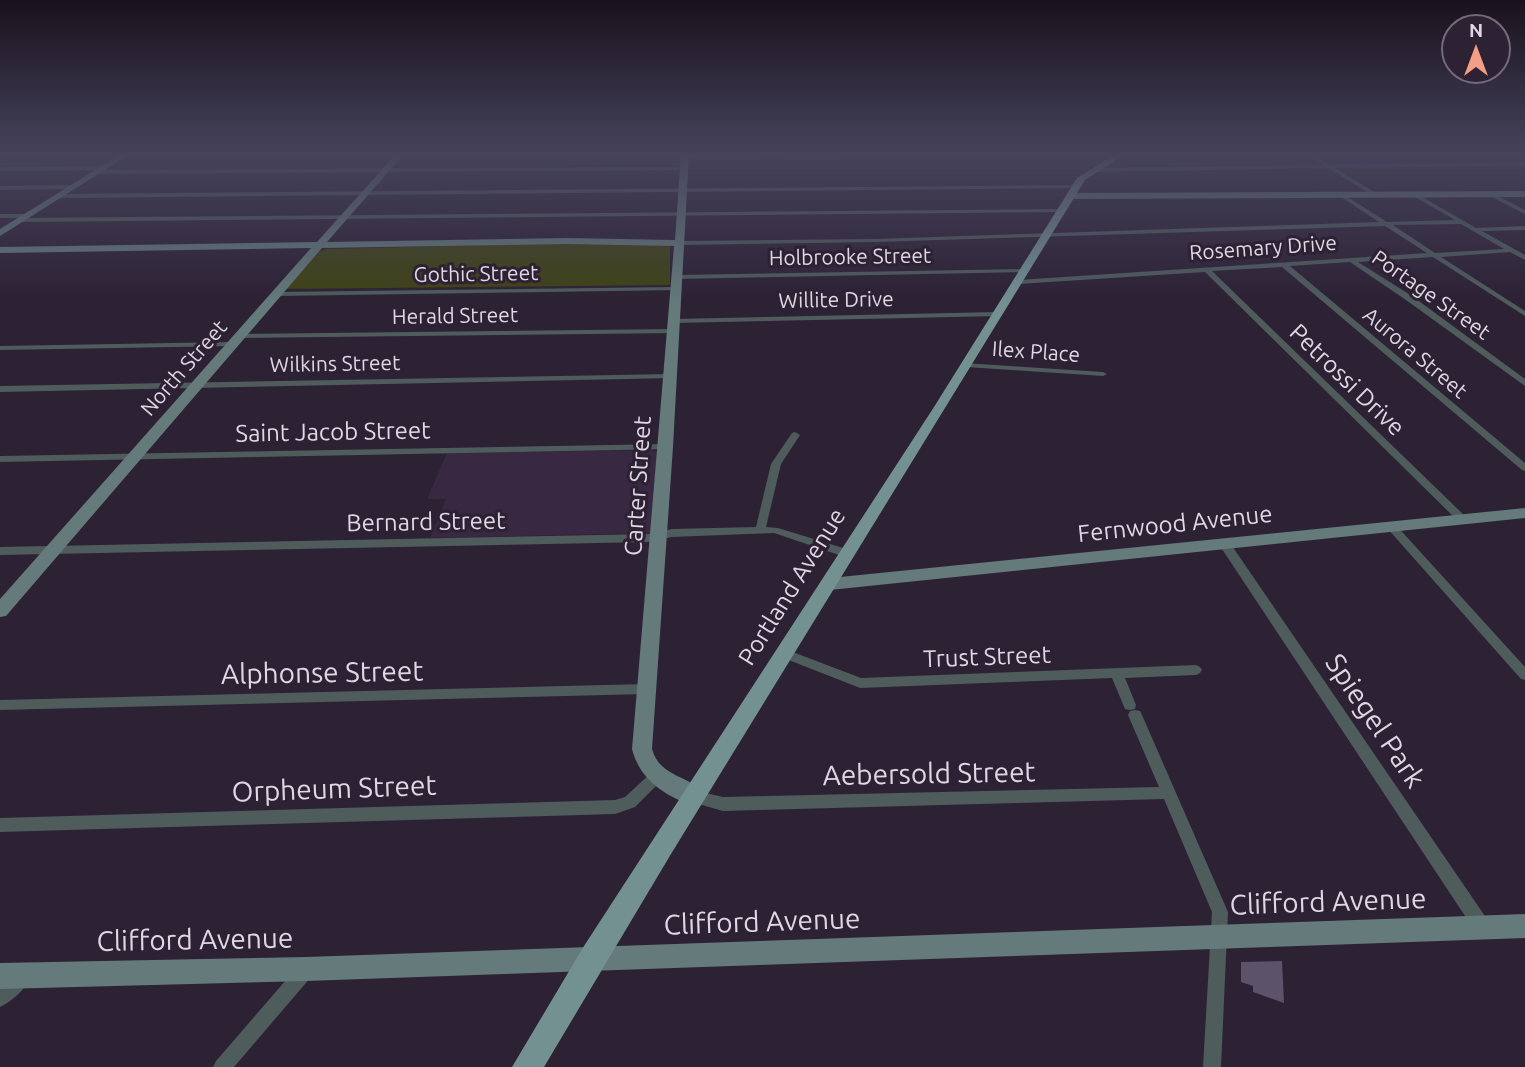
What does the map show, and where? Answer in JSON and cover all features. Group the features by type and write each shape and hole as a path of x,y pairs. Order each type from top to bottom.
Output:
{"main road":[{"name":"Portland Avenue","path":"527,1067 693,796 849,554 1067,204"}],"street":[{"path":"0,233 46,204"},
{"name":"North Street","path":"0,611 356,204"},
{"name":"Carter Street","path":"657,776 648,767 643,755 682,204"},
{"path":"1355,204 1525,314"},
{"path":"1432,204 1525,258"},
{"path":"1509,204 1525,212"},
{"path":"0,216 344,217 1063,210"},
{"path":"0,250 1046,237 1462,222"},
{"path":"1475,229 1525,228"},
{"name":"Rosemary Drive","path":"1021,276 1206,269 1511,250"},
{"name":"Portage Street","path":"1351,260 1409,298 1525,383"},
{"name":"Aurora Street","path":"1283,264 1525,468"},
{"name":"Petrossi Drive","path":"1206,269 1462,519"},
{"name":"Holbrooke Street","path":"677,283 1021,276"},
{"name":"Gothic Street","path":"276,293 677,283"},
{"name":"Willite Drive","path":"674,326 998,314"},
{"name":"Herald Street","path":"0,348 674,326"},
{"name":"Ilex Place","path":"966,365 1103,374"},
{"name":"Wilkins Street","path":"0,389 671,376"},
{"path":"760,530 776,464 795,435"},
{"name":"Saint Jacob Street","path":"0,459 666,447"},
{"name":"Fernwood Avenue","path":"830,584 1525,513"},
{"path":"1391,526 1525,675"},
{"name":"Bernard Street","path":"0,551 634,539 660,535 760,530 784,531 849,554"},
{"name":"Spiegel Park","path":"1224,543 1482,928"},
{"name":"Trust Street","path":"785,654 860,683 1196,670"},
{"path":"1117,674 1220,912 1212,1067"},
{"name":"Alphonse Street","path":"0,705 646,689"},
{"path":"657,776 693,796"},
{"name":"Orpheum Street","path":"0,825 615,807 630,802 657,776"},
{"name":"Aebersold Street","path":"693,796 707,802 723,804 1168,793"},
{"name":"Clifford Avenue","path":"0,976 306,969 1525,926"},
{"path":"222,1067 306,969"},
{"path":"0,998 25,975"}],"shaded area":[{"path":"657,452 650,533 430,538 446,499 427,499 447,453"}],"green space":[{"path":"597,242 670,245 670,285 285,289 319,252 326,249"}],"building":[{"path":"1282,961 1284,1003 1253,992 1253,986 1241,982 1241,962"}]}
